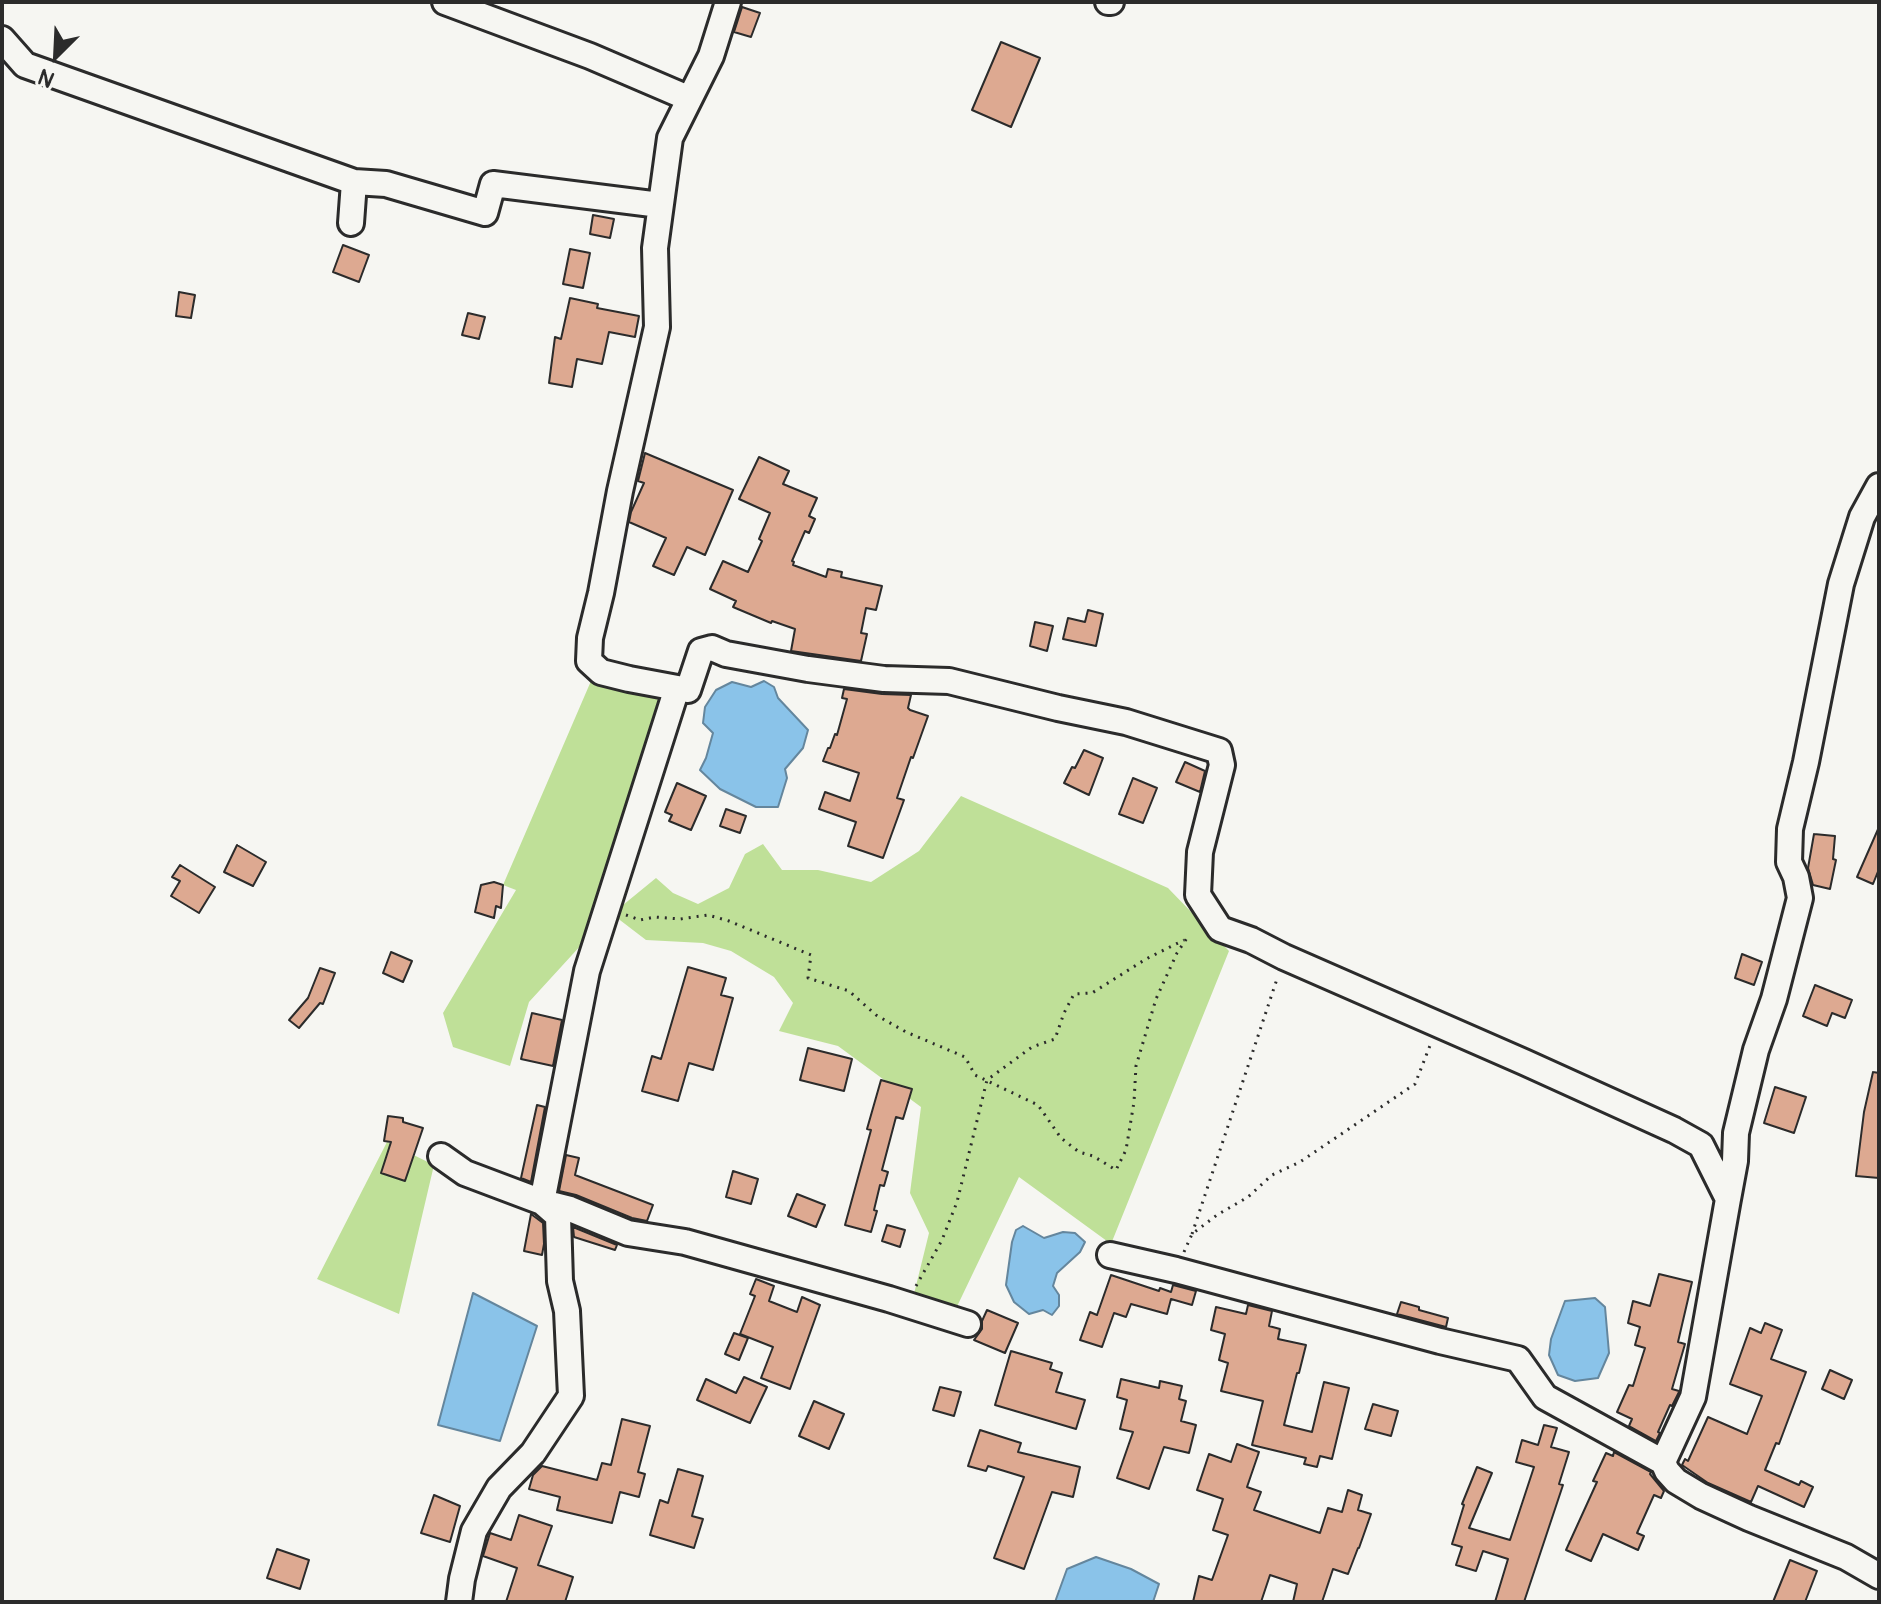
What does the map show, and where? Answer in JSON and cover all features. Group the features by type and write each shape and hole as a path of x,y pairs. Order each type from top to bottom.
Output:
{"street":[{"path":"445,2 590,56 688,98"},
{"path":"728,2 711,56 670,138 655,248 657,327 590,638 589,661 601,672 688,690 701,651 712,648 726,654 824,671 884,679 949,681 1126,722 1219,751 1222,765 1200,852 1198,895 1220,929 1251,940 1674,1130 1701,1145 1728,1199"},
{"path":"2,39 25,65 354,182 386,184 485,213 493,184 660,205"},
{"path":"351,223 354,182"},
{"path":"1663,1462 1693,1397 1735,1161 1736,1133 1756,1050 1774,999 1800,898 1789,862 1790,829 1841,584 1862,517 1879,486"},
{"path":"542,1202 587,971 677,688"},
{"path":"441,1156 465,1173 542,1202 570,1209 628,1233 685,1242 968,1324"},
{"path":"459,1602 474,1531 499,1488 533,1453 571,1396 567,1311 560,1281 558,1216 542,1202"},
{"path":"1110,1255 1518,1359 1545,1397 1663,1462 1676,1481 1749,1518 1846,1557 1879,1576"}],"path":[{"path":"607,909 640,920 708,915 811,955 808,978 849,991 876,1015 906,1032 965,1057 975,1075 987,1080 1038,1105 1061,1138 1079,1152 1093,1156 1116,1170 1126,1150 1136,1066 1156,999 1187,938 1092,993 1074,994 1055,1039 1032,1047 987,1080 957,1202 942,1240 916,1284 911,1306"},
{"path":"1176,1270 1192,1234 1284,957"},
{"path":"1192,1234 1248,1197 1272,1175 1300,1162 1415,1084 1433,1039 1445,1027"}],"green space":[{"path":"591,681 674,700 604,920 529,1002 510,1066 453,1047 443,1013 516,890 503,885"},
{"path":"961,796 1168,888 1229,951 1111,1244 1019,1177 951,1319 911,1306 929,1233 910,1193 921,1107 838,1046 779,1031 793,1003 774,977 731,951 703,943 646,940 612,914 656,878 673,893 698,904 729,888 745,854 763,844 782,870 818,870 871,882 919,851"},
{"path":"387,1142 434,1165 399,1314 317,1279"}],"water":[{"path":"764,681 774,687 778,698 808,730 803,748 785,769 787,778 778,807 756,807 720,789 700,770 713,733 703,723 705,707 716,690 732,682 751,687"},
{"path":"1023,1226 1044,1238 1063,1232 1075,1233 1085,1242 1080,1252 1057,1273 1053,1286 1059,1295 1059,1306 1052,1315 1043,1310 1029,1314 1014,1302 1006,1285 1012,1242 1016,1230"},
{"path":"473,1293 537,1326 500,1441 438,1425"},
{"path":"1595,1298 1605,1307 1609,1353 1598,1378 1575,1381 1558,1375 1549,1355 1551,1339 1565,1301"},
{"path":"1096,1557 1131,1569 1159,1584 1153,1602 1055,1602 1067,1569"}],"building":[{"path":"742,7 760,13 751,37 734,32"},
{"path":"1001,42 1040,58 1011,127 972,110"},
{"path":"593,215 614,219 610,238 590,234"},
{"path":"343,245 369,255 359,282 333,272"},
{"path":"570,249 590,253 583,288 563,284"},
{"path":"179,292 195,295 191,318 176,316"},
{"path":"570,298 598,304 597,308 639,316 635,337 609,332 602,364 577,359 572,387 549,383 555,337 561,339"},
{"path":"468,313 485,317 479,339 462,335"},
{"path":"645,453 733,490 705,555 687,547 674,575 653,566 666,538 629,522 644,483 638,481"},
{"path":"759,457 789,471 783,484 817,498 809,516 815,519 809,533 805,531 793,565 826,577 828,569 842,572 841,577 882,586 876,610 866,608 861,633 867,634 861,661 791,651 795,629 733,607 736,601 710,589 723,561 748,572 762,541 759,539 770,513 739,499"},
{"path":"1088,610 1103,614 1096,646 1063,639 1068,618 1085,622"},
{"path":"1035,622 1053,626 1047,651 1030,646"},
{"path":"844,689 911,695 908,708 928,716 897,798 904,800 883,858 848,846 856,822 819,809 825,792 850,801 859,773 823,761 837,735 847,699 842,698"},
{"path":"1084,750 1103,758 1089,795 1064,783"},
{"path":"1185,762 1205,771 1200,792 1176,782"},
{"path":"1133,778 1157,788 1143,823 1119,814"},
{"path":"677,783 706,796 691,830 669,821 672,815 665,812"},
{"path":"726,809 746,816 740,833 720,826"},
{"path":"1879,827 1879,869 1873,884 1857,877"},
{"path":"1814,834 1835,836 1833,859 1836,860 1830,889 1813,885 1808,868"},
{"path":"237,845 266,862 253,886 224,872"},
{"path":"180,865 215,887 199,913 171,896 180,881 172,877"},
{"path":"494,882 503,885 501,908 496,906 494,918 475,912 481,885"},
{"path":"391,952 412,961 403,982 383,973"},
{"path":"1742,954 1762,962 1754,985 1735,978"},
{"path":"688,967 726,978 721,995 733,998 713,1070 689,1063 678,1101 642,1091 652,1056 661,1059"},
{"path":"320,968 335,973 323,1004 320,1003 299,1028 289,1020 308,998"},
{"path":"1815,985 1852,1000 1845,1018 1832,1013 1827,1026 1803,1016"},
{"path":"532,1013 562,1020 553,1066 521,1059"},
{"path":"808,1048 852,1059 844,1091 800,1080"},
{"path":"1873,1072 1879,1073 1879,1178 1856,1176 1864,1112"},
{"path":"881,1080 912,1089 903,1119 896,1117 882,1170 888,1172 884,1186 880,1185 871,1232 845,1225"},
{"path":"1775,1087 1806,1097 1794,1133 1764,1123"},
{"path":"537,1105 545,1107 531,1182 521,1178"},
{"path":"388,1116 403,1118 403,1122 423,1128 405,1181 381,1173 391,1142 384,1141"},
{"path":"566,1155 579,1158 575,1175 653,1205 647,1221 559,1191"},
{"path":"733,1171 758,1179 751,1204 726,1197"},
{"path":"797,1194 825,1205 816,1227 788,1216"},
{"path":"531,1214 543,1223 542,1255 524,1251"},
{"path":"887,1225 905,1230 900,1247 882,1241"},
{"path":"573,1227 617,1245 615,1250 574,1237"},
{"path":"1659,1274 1692,1282 1678,1342 1685,1344 1672,1389 1679,1392 1670,1405 1656,1441 1629,1426 1632,1419 1617,1412 1629,1385 1633,1386 1645,1348 1635,1345 1640,1327 1628,1323 1633,1301 1650,1306"},
{"path":"1111,1275 1159,1291 1160,1288 1171,1292 1173,1285 1196,1291 1192,1305 1171,1299 1167,1314 1131,1304 1126,1317 1114,1313 1102,1347 1080,1340 1090,1312 1097,1315"},
{"path":"756,1279 774,1286 769,1301 797,1312 802,1297 820,1305 790,1389 761,1378 773,1347 740,1334 755,1296 750,1294"},
{"path":"1401,1302 1448,1318 1446,1327 1397,1314"},
{"path":"1248,1305 1272,1311 1269,1326 1280,1329 1278,1339 1306,1345 1284,1425 1312,1432 1324,1382 1349,1388 1332,1459 1320,1456 1317,1467 1304,1464 1306,1458 1252,1445 1263,1401 1221,1391 1228,1363 1219,1360 1225,1334 1211,1330 1216,1307 1246,1314"},
{"path":"987,1310 1018,1323 1005,1353 974,1340 982,1329"},
{"path":"1765,1323 1782,1330 1771,1359 1806,1372 1779,1444 1776,1443 1765,1470 1799,1485 1801,1481 1813,1487 1804,1507 1758,1486 1751,1502 1708,1483 1682,1465 1685,1459 1688,1461 1708,1417 1747,1434 1762,1396 1730,1384 1750,1328 1761,1333"},
{"path":"734,1333 748,1338 739,1360 725,1354"},
{"path":"1011,1351 1052,1363 1050,1369 1062,1373 1056,1392 1085,1400 1076,1429 995,1405"},
{"path":"1830,1370 1852,1380 1844,1399 1822,1389"},
{"path":"744,1377 767,1387 750,1423 697,1400 706,1379 736,1393"},
{"path":"1121,1379 1159,1388 1160,1381 1182,1386 1179,1399 1186,1401 1181,1421 1196,1425 1189,1453 1164,1447 1149,1489 1117,1478 1133,1432 1120,1429 1127,1400 1117,1397"},
{"path":"940,1387 961,1392 954,1416 933,1410"},
{"path":"814,1401 844,1414 829,1449 799,1436"},
{"path":"1373,1404 1398,1411 1391,1436 1365,1429"},
{"path":"622,1419 650,1426 638,1472 645,1474 639,1497 620,1492 612,1523 557,1510 560,1497 529,1489 533,1475 542,1466 597,1480 602,1463 611,1465"},
{"path":"1544,1425 1557,1428 1551,1447 1569,1452 1559,1484 1563,1485 1524,1602 1495,1602 1508,1559 1483,1551 1476,1571 1456,1565 1462,1547 1452,1544 1462,1504 1477,1467 1492,1473 1469,1528 1510,1540 1534,1467 1516,1462 1522,1440 1538,1445"},
{"path":"980,1430 1021,1443 1018,1452 1080,1467 1073,1497 1052,1492 1024,1569 994,1558 1024,1477 988,1466 986,1471 968,1466"},
{"path":"1237,1444 1259,1452 1247,1487 1261,1492 1254,1510 1320,1533 1328,1508 1342,1512 1348,1490 1362,1495 1358,1510 1371,1514 1359,1548 1348,1574 1333,1569 1322,1602 1293,1602 1297,1584 1270,1575 1261,1602 1193,1602 1199,1576 1212,1580 1228,1535 1213,1530 1223,1499 1197,1490 1209,1454 1231,1462"},
{"path":"1614,1452 1651,1472 1664,1491 1661,1498 1654,1495 1637,1533 1644,1536 1638,1550 1603,1534 1591,1561 1566,1550 1597,1482 1593,1481 1606,1453 1613,1456"},
{"path":"678,1469 703,1476 692,1516 703,1519 694,1548 650,1535 660,1500 668,1503"},
{"path":"434,1495 460,1506 450,1542 421,1533"},
{"path":"519,1515 552,1526 538,1565 573,1577 565,1602 506,1602 517,1568 483,1556 490,1533 511,1540"},
{"path":"277,1549 309,1560 300,1589 267,1578"},
{"path":"1790,1560 1817,1571 1805,1602 1773,1602"}]}
